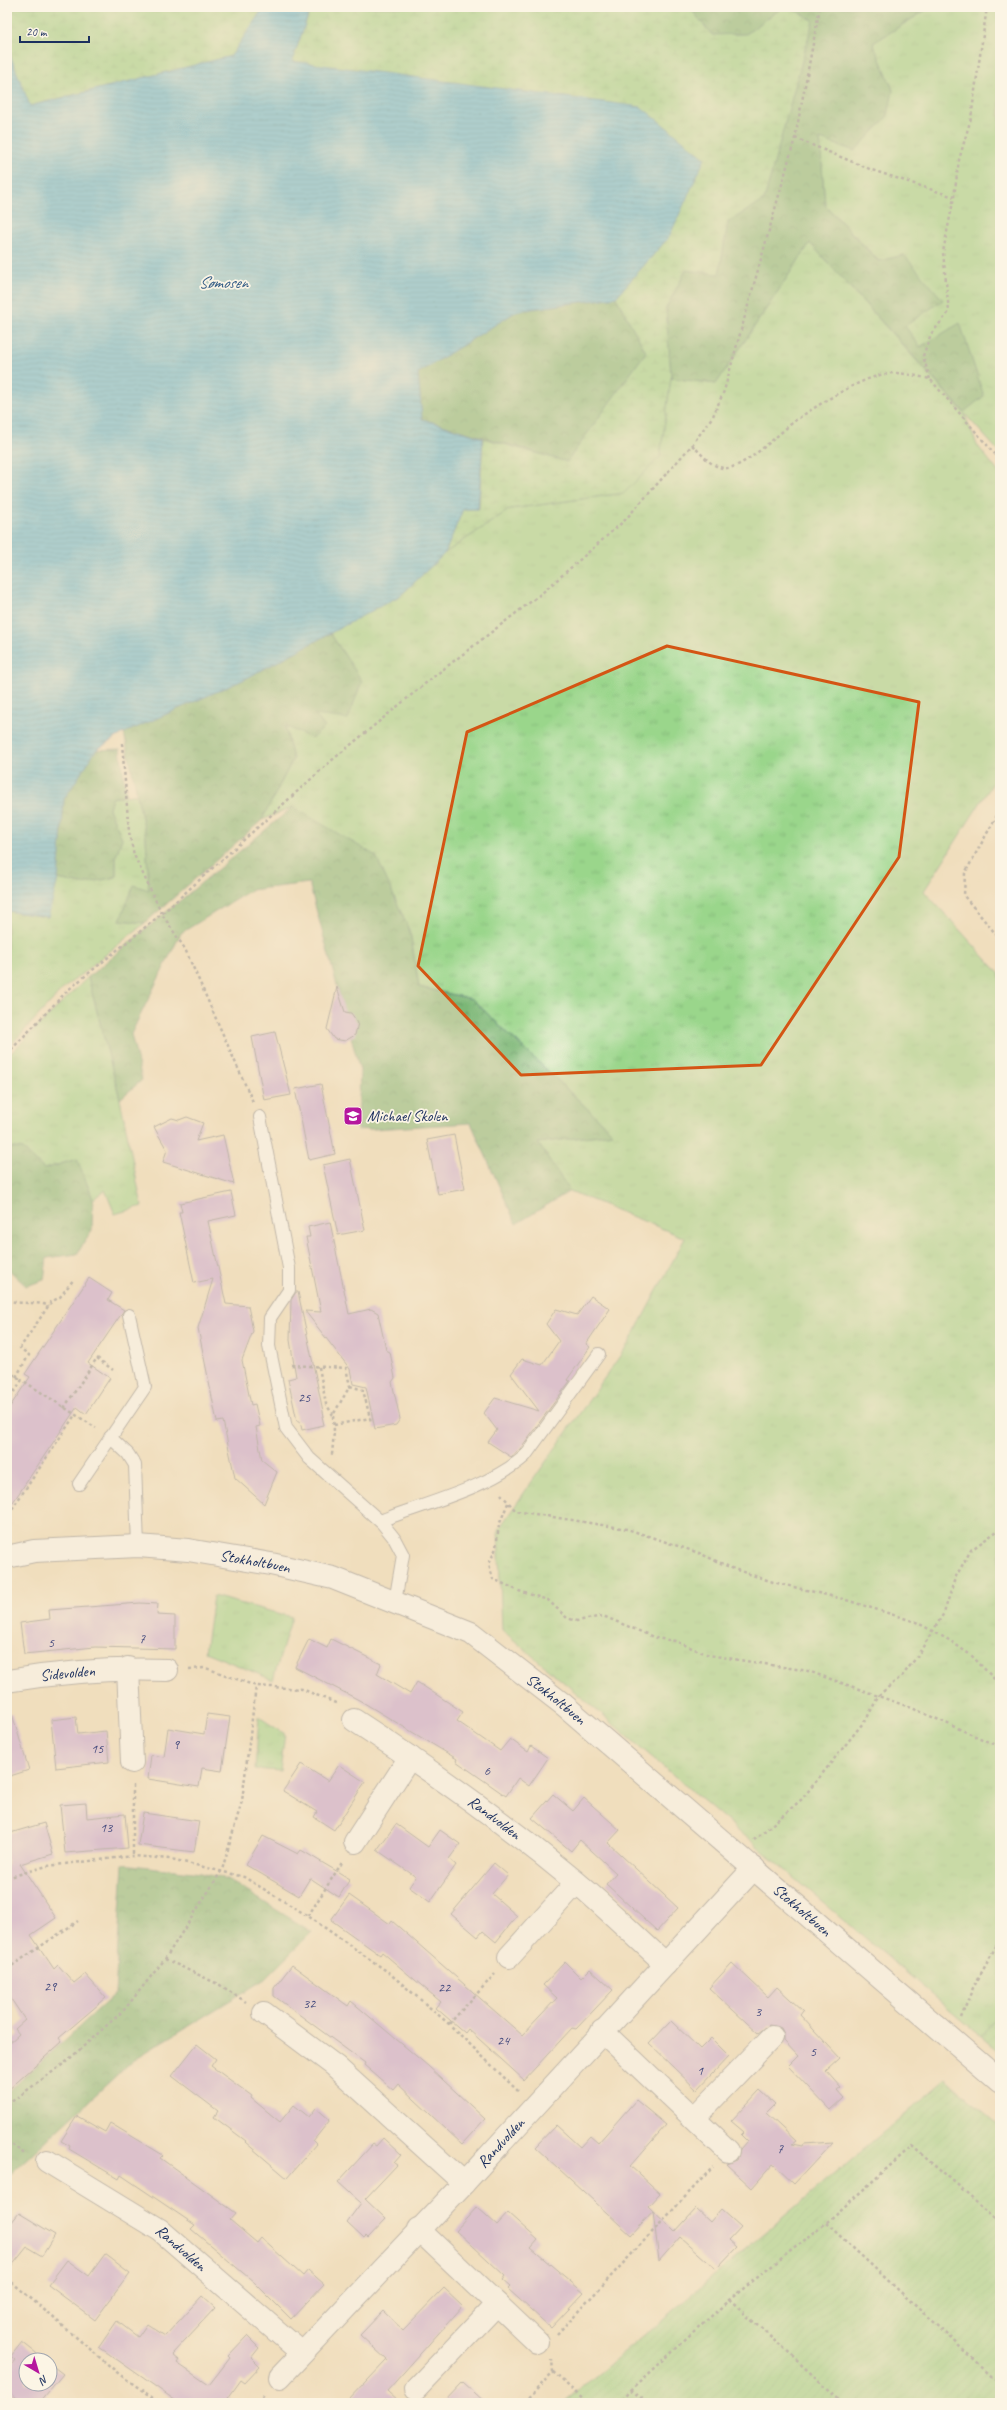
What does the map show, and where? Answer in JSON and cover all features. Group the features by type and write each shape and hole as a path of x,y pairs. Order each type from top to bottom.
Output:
{"street":[{"name":"Stokholtbuen","path":"7,1557 34,1551 138,1546 188,1550 271,1564 333,1578 472,1634 564,1705 1000,2081"},
{"name":"Sidevolden","path":"7,1680 58,1672 128,1668 167,1670"},
{"path":"128,1668 132,1762"},
{"name":"Randvolden","path":"354,1720 410,1757 495,1818 576,1883 666,1964"},
{"path":"355,1842 410,1757"},
{"name":"Randvolden","path":"280,2377 418,2229 464,2183 602,2031 666,1964 746,1862"},
{"path":"509,1957 576,1883"},
{"name":"Randvolden","path":"264,2013 335,2066 464,2183"},
{"path":"602,2031 728,2151"},
{"path":"694,2118 772,2037"},
{"name":"Randvolden","path":"47,2161 160,2230 302,2353"},
{"path":"418,2229 497,2304 548,2345"},
{"path":"416,2389 497,2304"}],"lane":[{"path":"260,1117 289,1268 289,1290 270,1318 269,1346 286,1428 309,1458 380,1520 394,1538 403,1555 395,1602"},
{"path":"79,1484 145,1387 129,1315"},
{"path":"380,1520 488,1480 512,1467 525,1456 598,1354"},
{"path":"110,1437 128,1454 135,1464 138,1546"}],"path":[{"path":"7,1054 68,990 162,914 331,761 432,678 542,593 625,520 692,445 713,416 724,391 795,138 820,7"},
{"path":"988,7 971,118 959,160 954,197 943,252 949,312 931,334 923,356 930,379 1000,460"},
{"path":"795,138 872,170 954,197"},
{"path":"692,445 711,464 725,468 743,462 796,420 847,388 885,374 915,375 930,379"},
{"path":"122,743 129,832 134,855 162,914 185,949 260,1117"},
{"path":"1000,810 965,873 964,896 1000,939"},
{"path":"16,1377 29,1355 20,1348 49,1306 60,1297 74,1279"},
{"path":"7,1300 33,1304 43,1303 49,1306"},
{"path":"64,1408 97,1358 113,1370"},
{"path":"273,1364 346,1368 350,1386 333,1415"},
{"path":"319,1367 326,1404 333,1415 334,1425 329,1476"},
{"path":"7,1371 110,1437"},
{"path":"7,1402 22,1380"},
{"path":"350,1386 363,1390 371,1422"},
{"path":"7,1506 12,1509 75,1415"},
{"path":"334,1425 370,1418"},
{"path":"488,1480 516,1511 627,1529 699,1553 740,1572 896,1615 933,1632 972,1656 1000,1684"},
{"path":"508,1503 499,1525 496,1548 489,1564 493,1579 519,1591 548,1600 567,1618 577,1621 603,1616 656,1638 675,1641 709,1655 808,1671 879,1695 1000,1747"},
{"path":"746,1862 802,1799 867,1718 879,1695 903,1675 933,1632 944,1613 955,1578 971,1550 1000,1529"},
{"path":"167,1670 206,1668 256,1686 302,1689 338,1703 354,1720"},
{"path":"7,2105 66,2062 124,2010 165,1959 222,1870 242,1801 256,1686"},
{"path":"132,1762 133,1856"},
{"path":"308,1916 355,1842"},
{"path":"7,1878 47,1866 133,1856 171,1859 222,1870 244,1877 308,1916 388,1972 450,2024 533,2106"},
{"path":"7,1969 78,1921"},
{"path":"949,2038 958,2029 972,1990 1000,1940"},
{"path":"450,2024 509,1957"},
{"path":"165,1959 220,1985 264,2013"},
{"path":"618,2403 729,2300 826,2224 912,2146 1000,2223"},
{"path":"587,2403 553,2372 548,2345 728,2151"},
{"path":"826,2224 1000,2384"},
{"path":"7,2278 119,2374 160,2403"},
{"path":"729,2300 844,2403"},
{"path":"524,2403 553,2372"},
{"path":"631,2390 648,2403"}],"highlighted area":[{"path":"667,646 919,702 899,857 761,1065 521,1075 418,966 467,732"}],"green space":[{"path":"7,7 264,7 232,56 29,106 7,47"},
{"path":"311,7 689,7 712,35 746,34 783,7 789,7 813,20 764,200 728,222 719,274 686,270 666,308 671,378 660,457 624,493 510,509 445,553 463,509 479,509 483,438 567,462 646,352 616,297 669,237 292,61"},
{"path":"689,7 783,7 746,34 712,35"},
{"path":"789,7 931,7 873,43 893,90 888,116 855,151 820,139 825,205 878,261 904,255 943,300 905,326 920,347 960,323 984,396 964,412 810,243 716,384 671,378 666,308 686,270 719,274 728,222 764,200 813,20"},
{"path":"931,7 1000,7 1000,453 964,413 977,445 1000,474 1000,772 924,891 1000,974 1000,2013 981,2036 502,1630 498,1530 629,1343 685,1238 570,1191 537,1143 613,1133 472,999 419,987 410,932 293,807 262,820 293,759 285,726 314,714 362,682 330,633 401,595 445,553 510,509 624,493 660,457 671,378 716,384 810,243 963,412 960,324 920,347 904,326 942,300 879,261 825,205 820,139 893,90 873,43"},
{"path":"616,297 646,352 567,462 422,419 418,373 517,311"},
{"path":"330,633 362,681 348,719 315,715 325,727 312,738 285,726 293,759 262,820 145,923 120,920 134,885 149,890 146,837 124,733 245,679"},
{"path":"120,749 126,794 112,798 109,809 122,838 116,856 116,877 82,884 58,879 64,799 96,750"},
{"path":"137,794 146,837 149,890 120,920 145,923 63,989 7,1049 7,911 47,917 58,879 82,884 116,877 116,856 122,838 109,809 112,798"},
{"path":"293,807 376,856 410,932 419,987 472,999 613,1133 538,1143 570,1191 516,1224 471,1123 358,1130 360,1070 309,883 251,890 181,933 131,1034 142,1080 120,1099 88,977"},
{"path":"88,977 120,1099 142,1206 115,1214 105,1190 93,1199 77,1159 44,1169 23,1149 7,1147 7,1057"},
{"path":"7,1147 23,1149 44,1169 77,1159 93,1199 92,1230 77,1254 47,1258 44,1280 26,1286 7,1268"},
{"path":"213,1596 292,1617 273,1680 205,1652"},
{"path":"259,1717 285,1734 280,1771 255,1769"},
{"path":"123,1864 201,1873 227,1879 312,1932 265,1979 133,2060 7,2177 7,2093 115,1994"},
{"path":"1000,2013 1000,2052 981,2036"},
{"path":"946,2079 1000,2126 1000,2403 564,2403"}],"water":[{"name":"Sømosen","path":"264,7 311,7 292,61 641,107 705,158 669,237 616,297 517,311 418,373 422,419 483,438 478,509 463,509 445,553 401,595 245,679 124,733 96,750 64,799 58,879 48,917 7,911 7,47 30,106 231,56"}],"building":[{"path":"337,987 345,1012 351,1013 358,1023 355,1035 345,1041 334,1039 327,1029"},
{"path":"275,1032 291,1095 264,1100 252,1037"},
{"path":"321,1084 335,1154 309,1160 295,1089"},
{"path":"187,1117 203,1123 196,1141 223,1135 234,1184 163,1162 167,1150 154,1127 172,1118 179,1120"},
{"path":"454,1135 465,1189 438,1194 427,1140"},
{"path":"350,1159 365,1230 338,1235 323,1165"},
{"path":"231,1192 236,1215 208,1221 226,1304 248,1306 253,1331 242,1360 251,1405 255,1404 260,1426 256,1427 262,1460 277,1472 264,1504 235,1478 223,1421 217,1422 198,1328 213,1279 194,1283 179,1212 182,1212 180,1203"},
{"path":"330,1222 349,1314 371,1309 378,1313 386,1350 390,1352 395,1378 392,1382 400,1419 396,1425 375,1429 366,1387 353,1384 350,1369 305,1311 321,1312 306,1237 310,1237 308,1227"},
{"path":"89,1278 112,1293 108,1300 124,1310 88,1363 110,1378 86,1414 77,1407 7,1511 7,1411 30,1377 25,1374"},
{"path":"296,1292 298,1292 324,1416 322,1416 324,1425 302,1430 300,1421 297,1421 288,1379 296,1377 290,1340 291,1300"},
{"path":"591,1296 610,1309 586,1344 590,1347 567,1380 570,1381 520,1449 511,1457 488,1442 497,1430 484,1413 495,1398 539,1411 511,1374 522,1359 542,1365 559,1341 546,1324 556,1309 577,1315"},
{"path":"140,1603 158,1604 157,1615 175,1616 175,1649 95,1647 24,1654 20,1623 50,1619 49,1610"},
{"path":"309,1639 327,1648 331,1639 381,1664 377,1674 410,1694 417,1682 463,1712 457,1721 500,1751 510,1739 528,1752 531,1746 548,1758 529,1786 518,1778 506,1796 456,1761 457,1759 359,1700 295,1667"},
{"path":"12,1714 29,1770 7,1777 7,1715"},
{"path":"207,1714 230,1717 222,1771 202,1768 199,1787 148,1779 151,1755 164,1757 168,1728 204,1734"},
{"path":"76,1717 78,1734 106,1731 109,1762 56,1768 51,1720"},
{"path":"301,1764 328,1781 339,1765 365,1782 334,1830 314,1817 317,1812 283,1791"},
{"path":"553,1794 573,1811 584,1798 620,1830 608,1843 678,1908 657,1931 606,1884 616,1873 580,1840 571,1851 532,1818"},
{"path":"86,1803 87,1818 125,1814 128,1848 65,1853 60,1805"},
{"path":"143,1813 199,1821 194,1852 138,1845"},
{"path":"44,1823 53,1854 20,1864 56,1918 31,1935 54,1969 58,1965 74,1983 85,1974 106,1998 59,2038 62,2042 7,2091 7,2045 19,2034 15,2029 25,2020 7,1993 7,1834"},
{"path":"396,1824 428,1847 440,1830 460,1844 449,1859 456,1865 430,1902 409,1887 416,1877 377,1850"},
{"path":"263,1836 298,1854 301,1850 350,1879 339,1897 310,1878 299,1896 246,1865"},
{"path":"494,1863 508,1875 492,1894 517,1916 496,1942 483,1931 478,1937 451,1914"},
{"path":"349,1895 390,1924 392,1921 522,2035 557,1998 543,1985 565,1962 581,1978 590,1969 613,1990 576,2029 572,2028 524,2080 468,2029 465,2033 436,2008 441,2002 382,1952 380,1955 331,1920"},
{"path":"732,1963 768,1997 777,1987 803,2011 800,2015 840,2058 826,2071 841,2088 837,2091 843,2098 830,2110 788,2066 798,2056 784,2041 784,2034 781,2028 769,2025 758,2033 709,1988"},
{"path":"292,1965 348,2006 351,2001 428,2066 485,2119 462,2144 398,2084 393,2090 364,2065 365,2063 274,1996 274,1988"},
{"path":"671,2021 700,2049 711,2038 729,2056 697,2090 649,2044"},
{"path":"197,2044 216,2059 211,2066 252,2096 251,2098 280,2122 294,2105 309,2117 316,2108 330,2120 313,2141 316,2144 287,2178 245,2142 246,2141 214,2117 218,2111 172,2076"},
{"path":"760,2090 775,2104 766,2113 796,2141 792,2144 802,2146 803,2144 833,2142 794,2184 773,2164 752,2188 726,2164 737,2160 740,2149 747,2141 741,2135 744,2132 731,2121"},
{"path":"636,2100 666,2125 630,2166 660,2193 648,2206 675,2232 696,2209 710,2222 721,2209 741,2227 729,2240 737,2247 716,2269 680,2237 659,2261 653,2211 631,2235 535,2147 556,2125 580,2147 590,2136 598,2143"},
{"path":"77,2116 105,2132 110,2123 163,2155 160,2158 236,2213 230,2220 257,2243 261,2238 303,2276 308,2270 324,2284 291,2319 255,2283 191,2229 195,2225 121,2175 119,2179 69,2149 70,2146 61,2141"},
{"path":"383,2138 401,2155 394,2163 397,2165 365,2199 386,2219 368,2238 366,2236 364,2238 347,2222 361,2203 338,2182 373,2144 376,2146"},
{"path":"477,2207 497,2225 508,2213 538,2240 531,2248 584,2293 551,2328 508,2289 510,2287 502,2280 505,2276 456,2230"},
{"path":"19,2213 55,2235 42,2256 27,2247 7,2272 7,2228"},
{"path":"105,2254 130,2273 95,2320 48,2285 67,2260 89,2276"},
{"path":"444,2288 463,2306 387,2391 400,2403 346,2403 387,2360 360,2335 383,2311 403,2330"},
{"path":"202,2296 215,2308 172,2354 179,2360 177,2363 209,2385 230,2358 228,2356 247,2336 259,2348 251,2358 260,2367 245,2383 241,2380 228,2398 236,2403 179,2403 99,2347 117,2321 138,2337 147,2324 165,2336"},
{"path":"22,2342 35,2352 18,2352 18,2392 48,2392 39,2403 23,2403 7,2390 7,2370 15,2360 11,2356"},
{"path":"58,2370 63,2374 58,2380"},
{"path":"463,2382 486,2403 443,2403"}],"place":[{"name":"Michael Skolen","path":"353,1116"}]}
